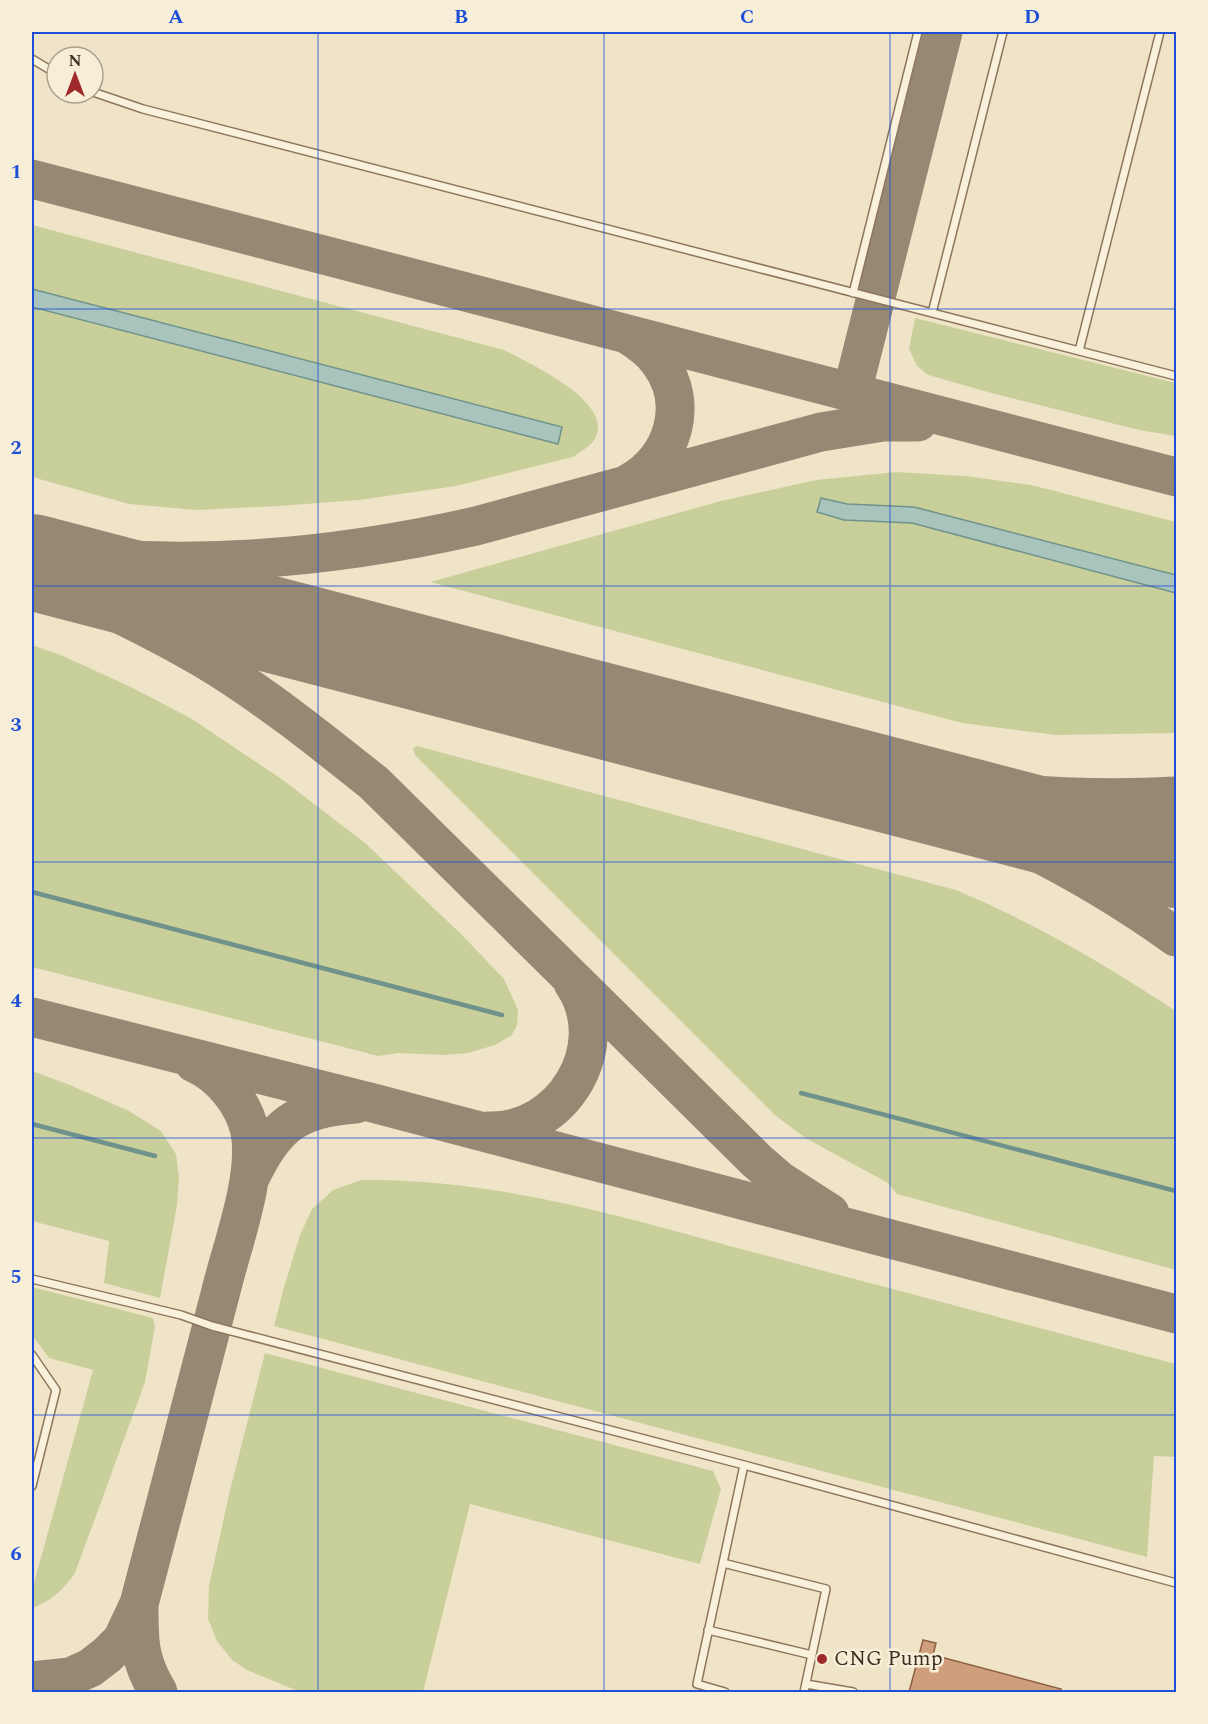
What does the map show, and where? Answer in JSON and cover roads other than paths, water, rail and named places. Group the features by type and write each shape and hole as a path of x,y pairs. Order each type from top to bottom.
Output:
{"lane":[{"path":"853,293 918,32"},
{"path":"932,313 1003,32"},
{"path":"1079,351 1160,32"},
{"path":"32,59 45,67"},
{"path":"105,96 142,109 1176,376"},
{"path":"32,1279 181,1316 744,1465 1176,1583"},
{"path":"32,1355 56,1390 32,1486"},
{"path":"725,1692 697,1684 744,1465"},
{"path":"723,1563 826,1590 804,1692"},
{"path":"708,1630 812,1655"},
{"path":"806,1683 853,1692"}],"water":[{"path":"32,289 562,427 558,444 32,307"},
{"path":"821,498 847,504 914,507 1176,575 1176,593 912,523 844,520 817,512"}],"waterway":[{"path":"32,892 502,1015"},
{"path":"801,1093 1176,1191"},
{"path":"32,1124 155,1156"}],"place":[{"name":"CNG Pump","path":"822,1659"}]}
